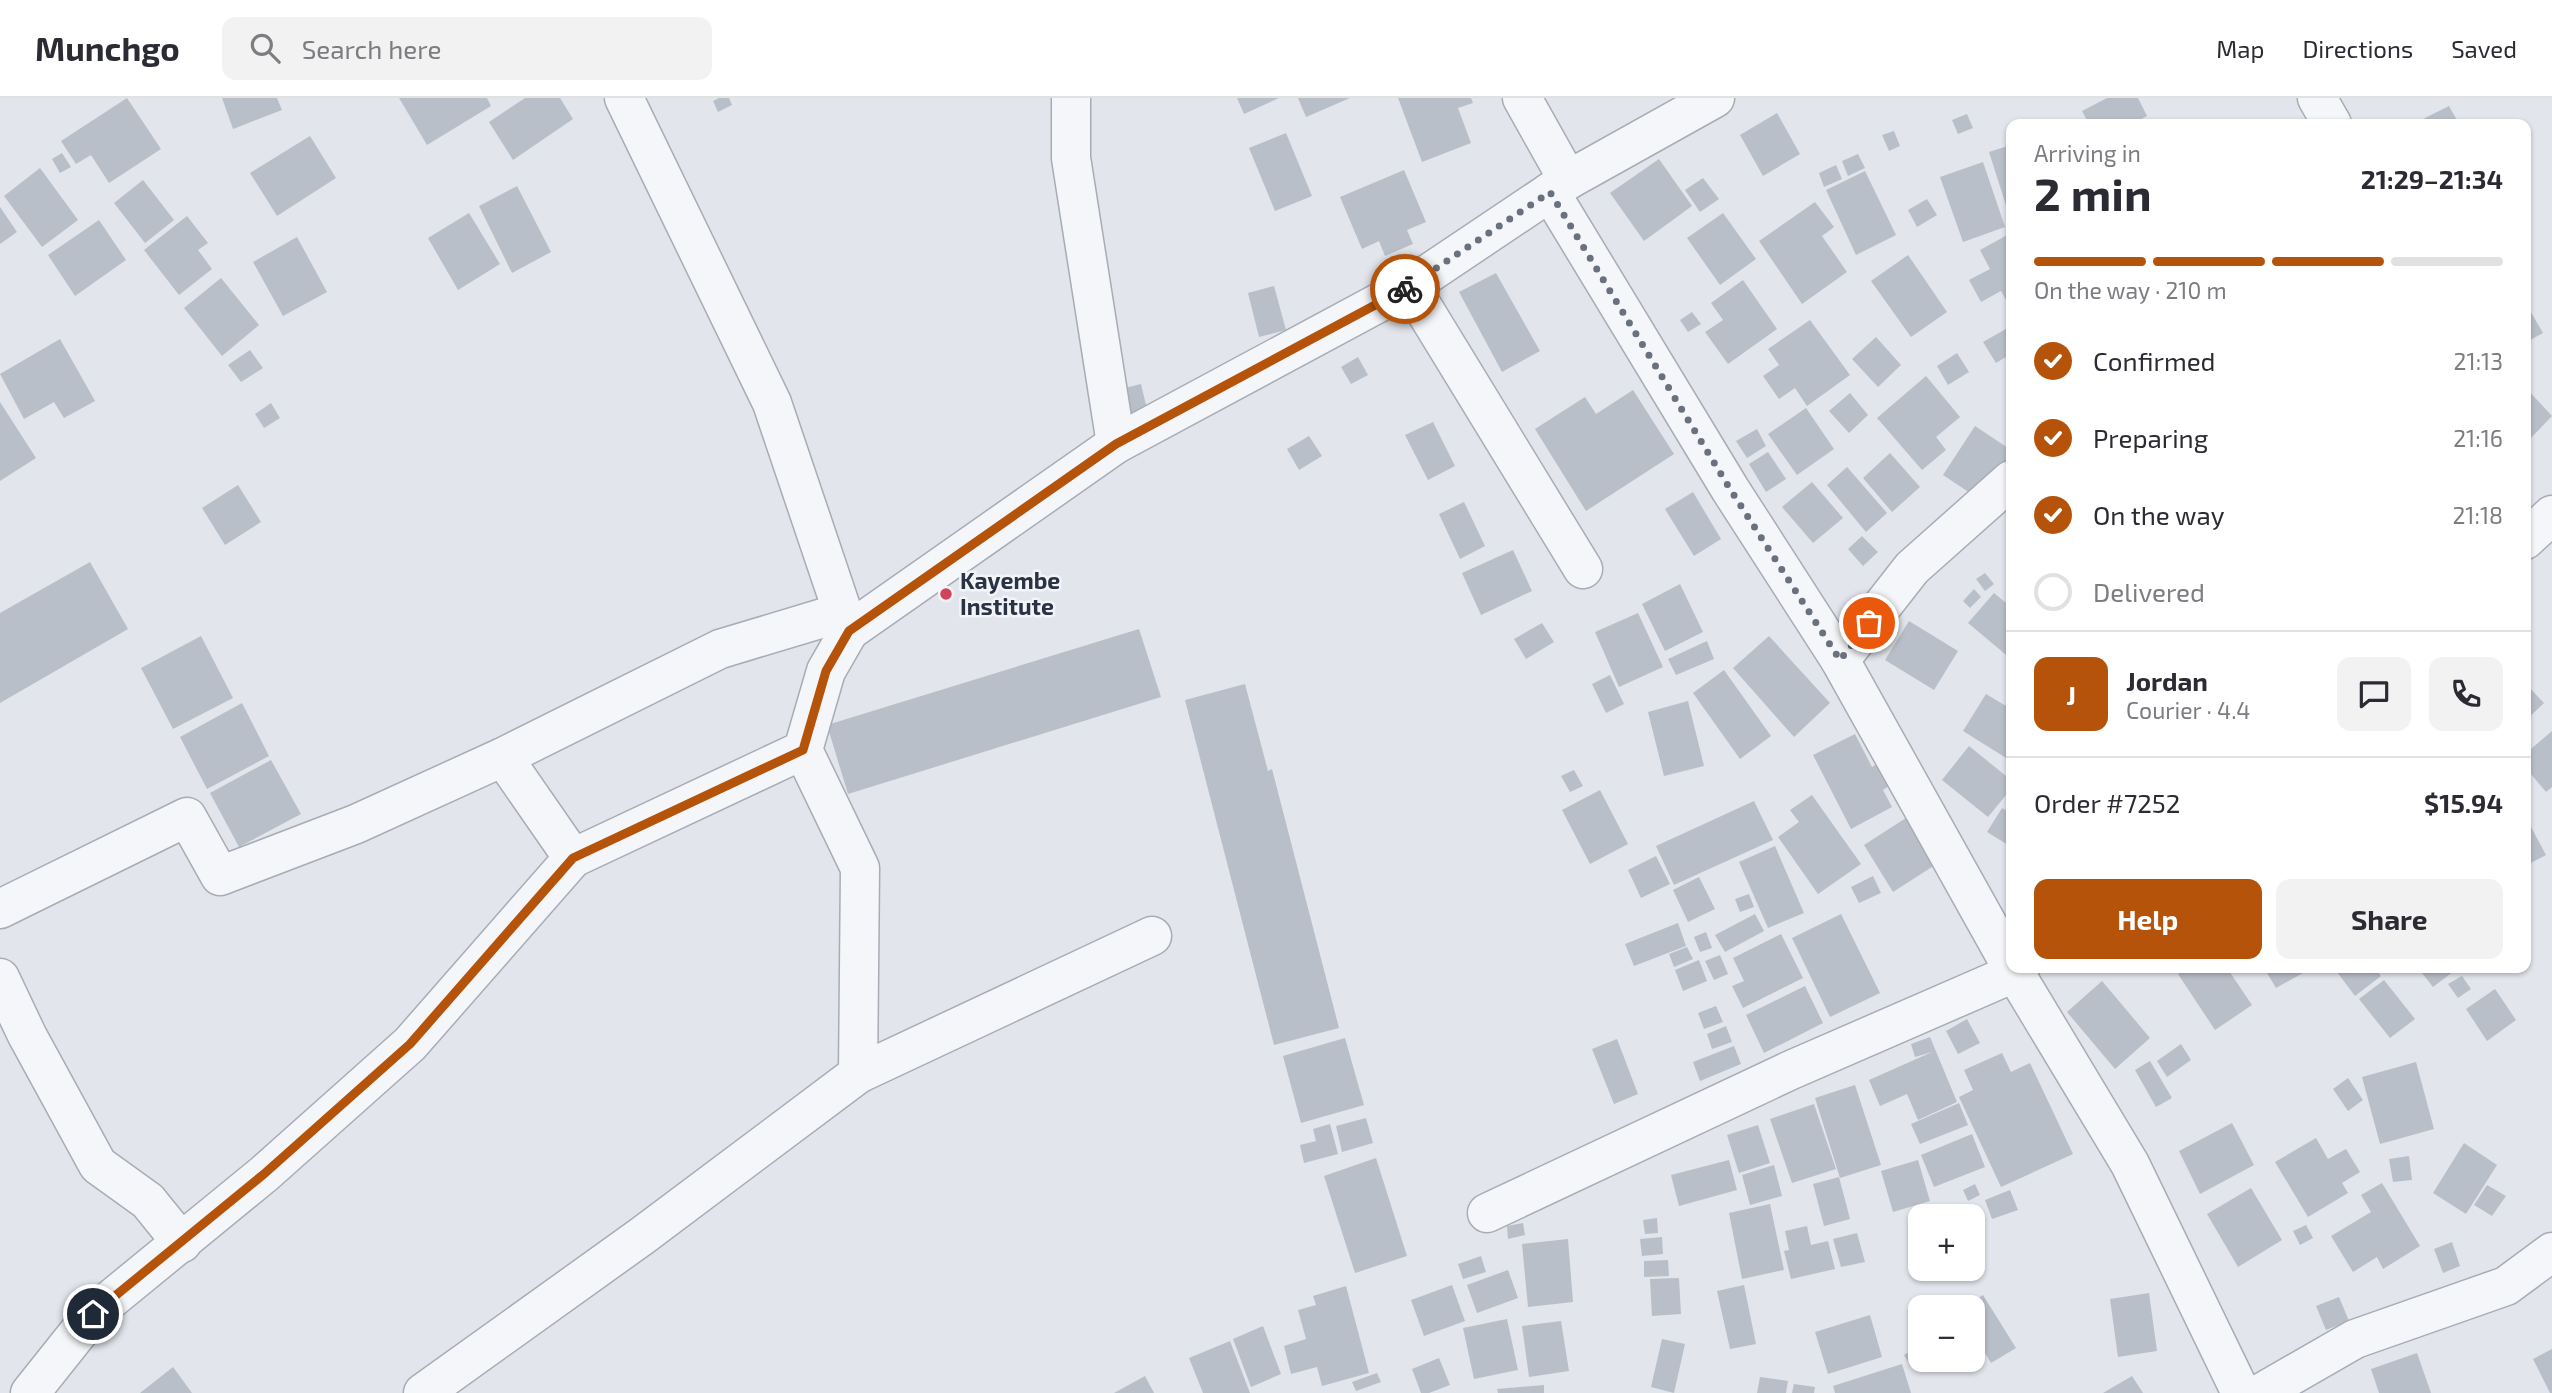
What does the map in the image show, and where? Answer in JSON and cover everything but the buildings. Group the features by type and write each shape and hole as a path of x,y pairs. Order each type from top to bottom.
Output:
{"street":[{"path":"624,98 772,403 846,621 826,671 803,750 860,868 858,1074"},
{"path":"1071,98 1071,158 1116,444"},
{"path":"1522,98 1559,186 1730,489 1840,660 2006,955"},
{"path":"0,909 187,817 220,876 356,824 503,757 720,649 846,621 1116,444 1410,286 1559,186 1715,98"},
{"path":"2317,98 2329,119"},
{"path":"1410,286 1583,569"},
{"path":"1840,660 1912,568 2006,484"},
{"path":"2531,534 2552,515"},
{"path":"30,1393 93,1314 264,1174 410,1044 573,858 803,750"},
{"path":"503,757 573,858"},
{"path":"423,1393 642,1236 858,1074 1152,936"},
{"path":"1487,1213 2006,973"},
{"path":"2016,973 2130,1164 2241,1393"},
{"path":"0,978 27,1035 98,1165 148,1201 181,1243"},
{"path":"2260,1393 2356,1339 2506,1286 2552,1252"}],"way so far":[{"path":"1405,289 1550,192 1730,489 1840,660 1869,623"}],"place":[{"name":"Kayembe Institute","path":"946,594"}],"route":[{"path":"93,1314 264,1174 410,1044 573,858 803,750 826,671 849,631 1116,444 1405,289"}]}
